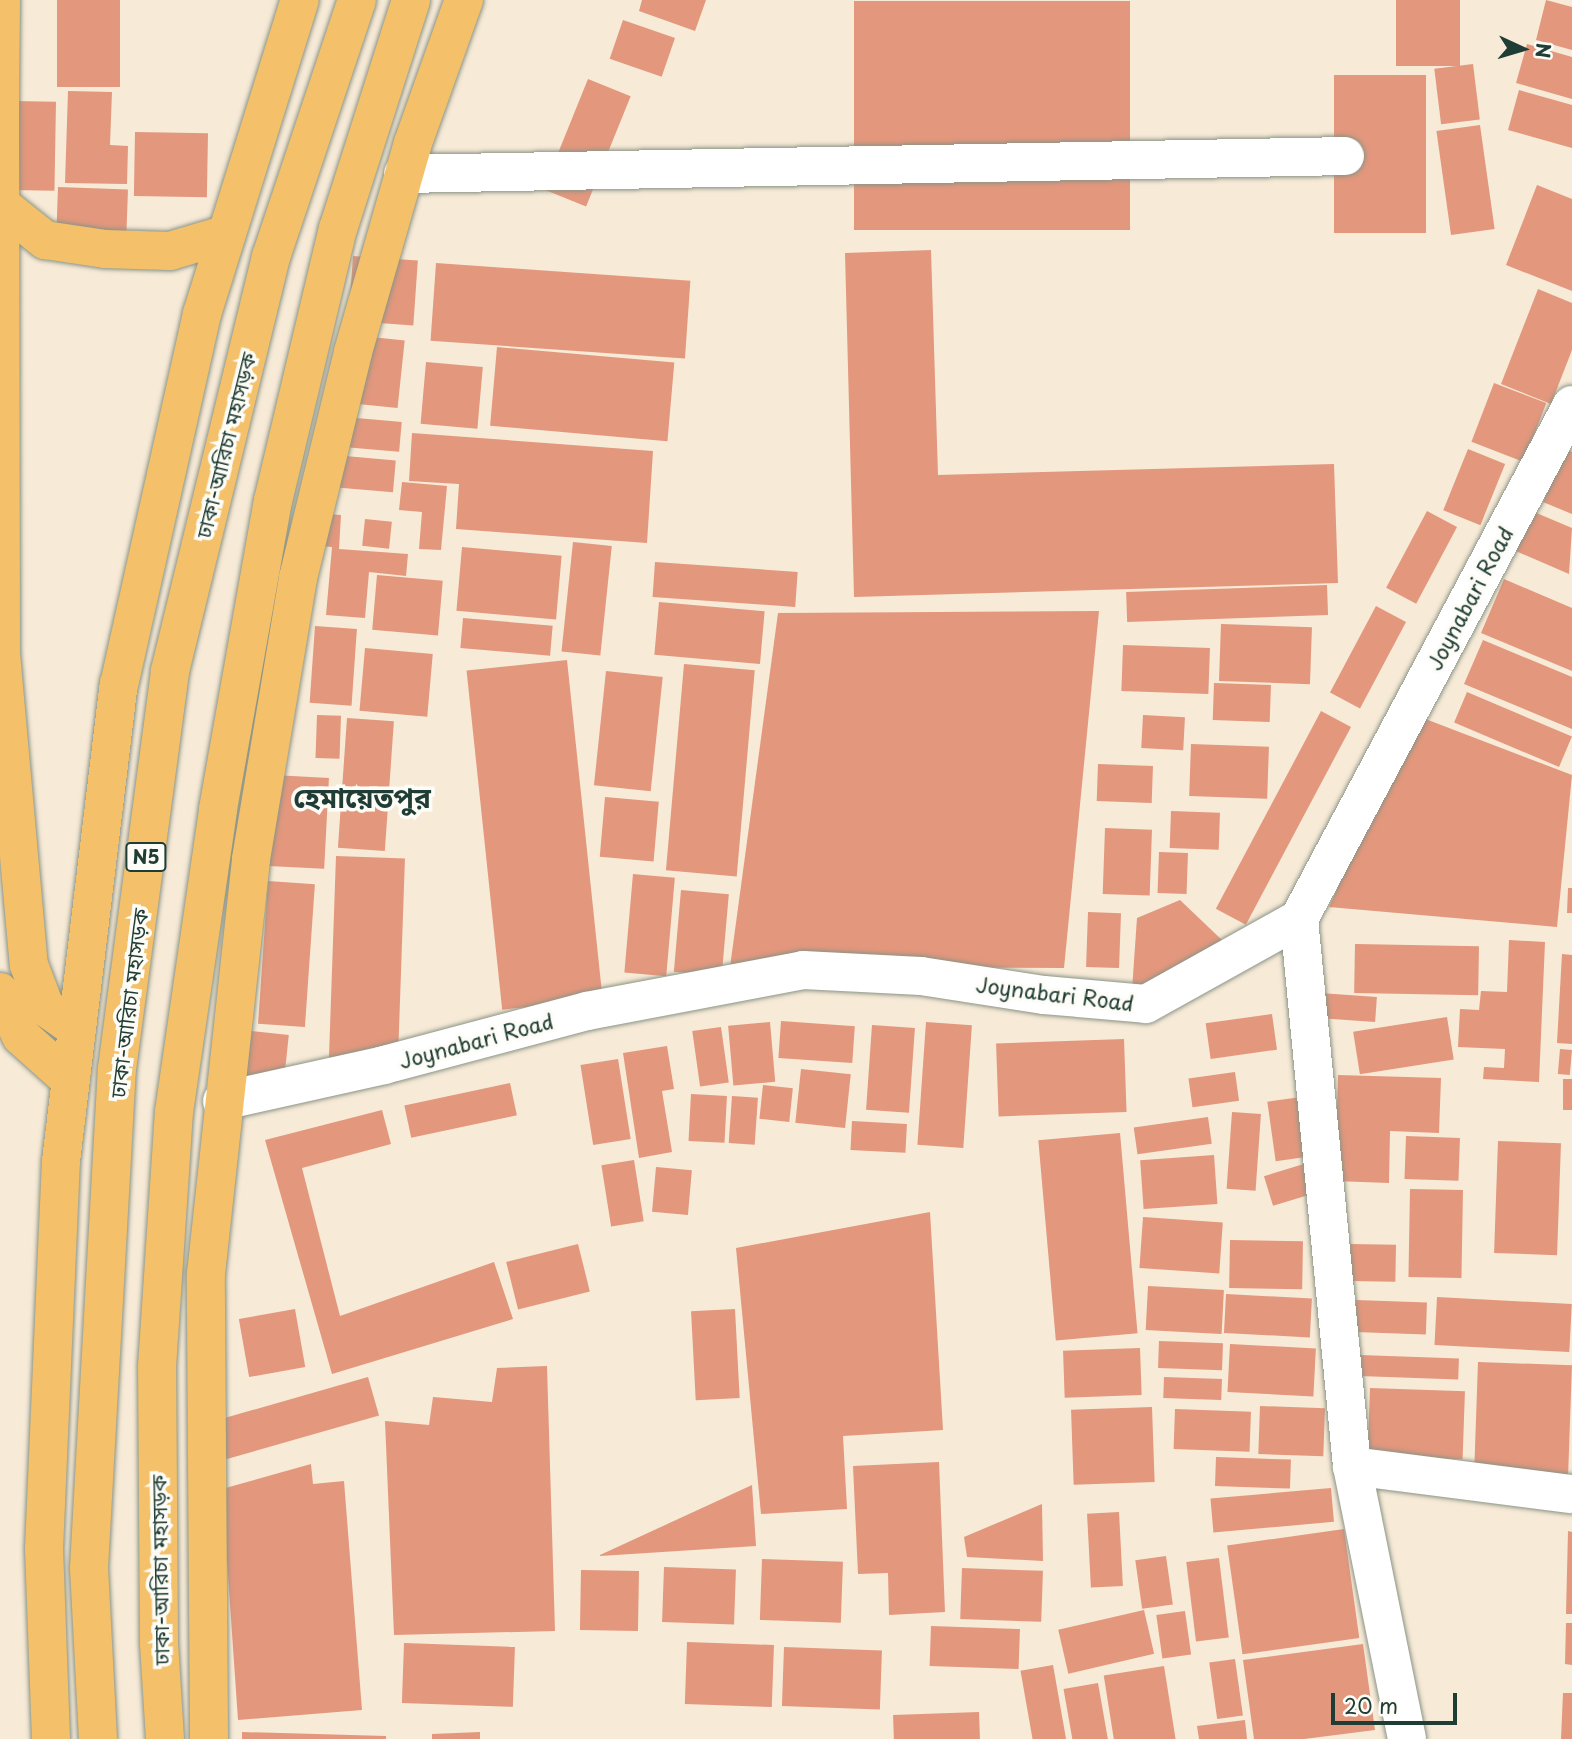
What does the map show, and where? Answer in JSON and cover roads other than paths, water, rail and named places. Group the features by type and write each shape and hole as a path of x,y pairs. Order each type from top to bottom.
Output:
{"main road":[{"path":"1,0 1,654 29,965 45,1007 75,1028"},
{"path":"51,1739 44,1549 61,1160 75,1028 119,685 202,314 300,0"},
{"name":"ঢাকা-আরিচা মহাসড়ক","path":"98,1739 89,1568 117,1069 170,671 271,257 357,0"},
{"name":"ঢাকা-আরিচা মহাসড়ক","path":"165,1739 159,1643 157,1367 180,1071 218,809 273,501 338,229 411,0"},
{"path":"209,1739 206,1273 222,1101 251,859 298,578 404,174 464,0"},
{"path":"0,204 45,240 105,249 170,251 227,234"},
{"path":"0,992 21,1035 70,1080"}],"street":[{"path":"404,174 1345,156"},
{"name":"Joynabari Road","path":"222,1101 384,1065 587,1011 803,970 921,976 1044,995 1146,1003 1299,919 1572,405"},
{"path":"1299,919 1352,1466 1407,1739"},
{"path":"1352,1466 1572,1494"}],"district":[{"name":"হেমায়েতপুর","path":"362,797"}]}
